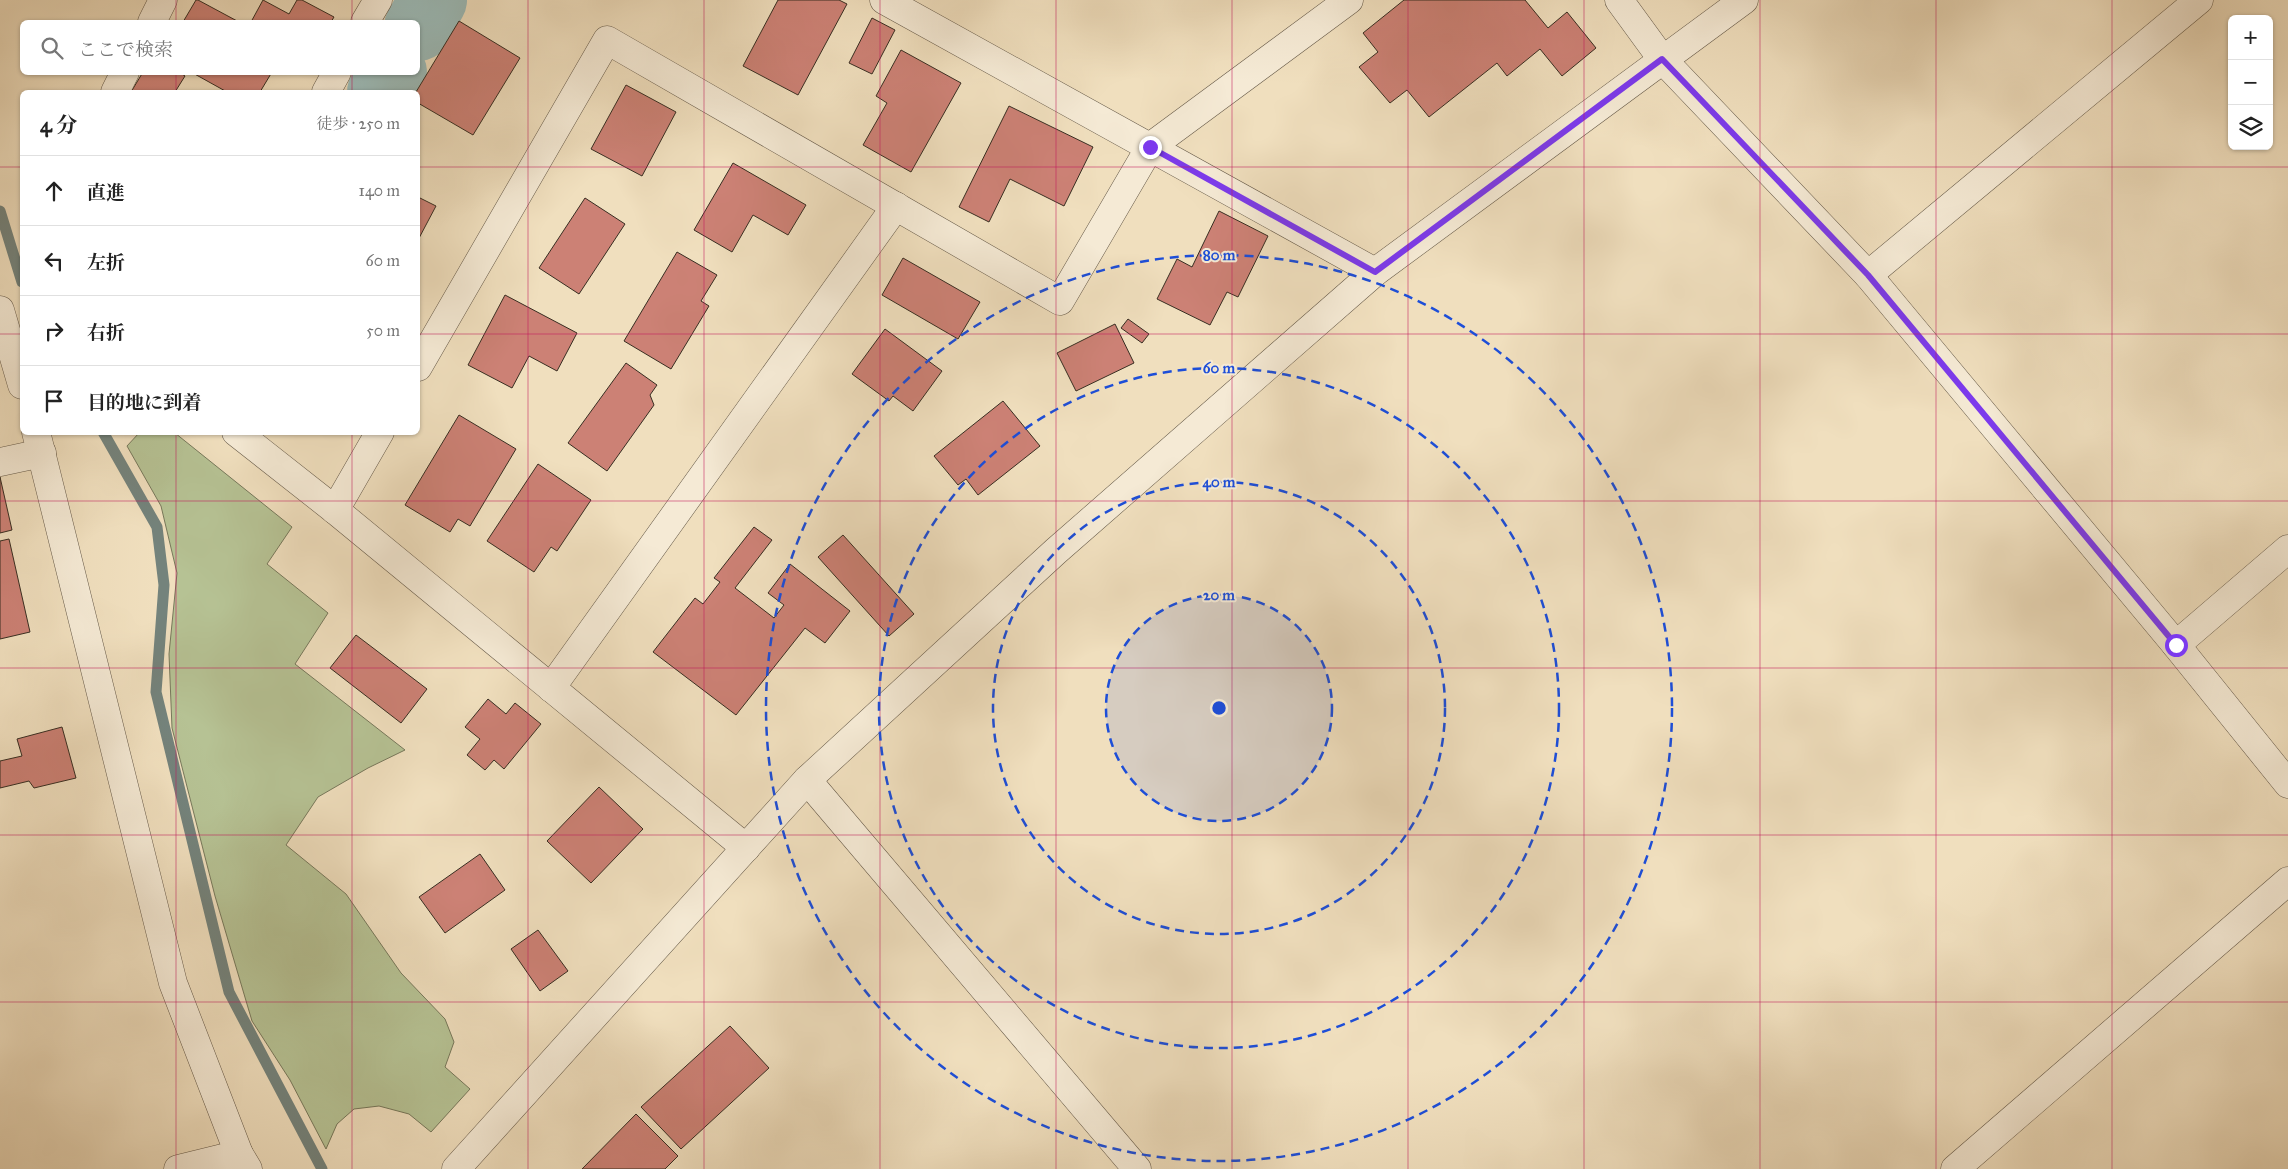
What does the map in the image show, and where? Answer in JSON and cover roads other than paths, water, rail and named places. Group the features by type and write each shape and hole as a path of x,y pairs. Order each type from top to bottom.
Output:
{"street":[{"path":"153,20 163,0"},
{"path":"366,20 378,0"},
{"path":"884,0 1375,272"},
{"path":"420,364 607,40 1060,300 1150,147 1349,0"},
{"path":"1619,0 1662,59 1868,275 2176,645 2288,784"},
{"path":"456,1169 807,780 1056,551 1375,272 1744,0"},
{"path":"1868,275 2199,0"},
{"path":"116,90 124,75"},
{"path":"327,90 335,75"},
{"path":"551,688 896,206"},
{"path":"0,310 20,378"},
{"path":"240,435 335,510 746,848"},
{"path":"335,510 378,435"},
{"path":"0,462 39,443 173,983 244,1162 178,1169"},
{"path":"2176,645 2288,549"},
{"path":"807,780 1137,1169"},
{"path":"1955,1169 2288,881"}],"waterway":[{"path":"420,23 433,0"},
{"path":"382,90 391,75"},
{"path":"0,211 20,276"},
{"path":"105,435 157,527 164,585 156,692 229,992 322,1169"}]}
